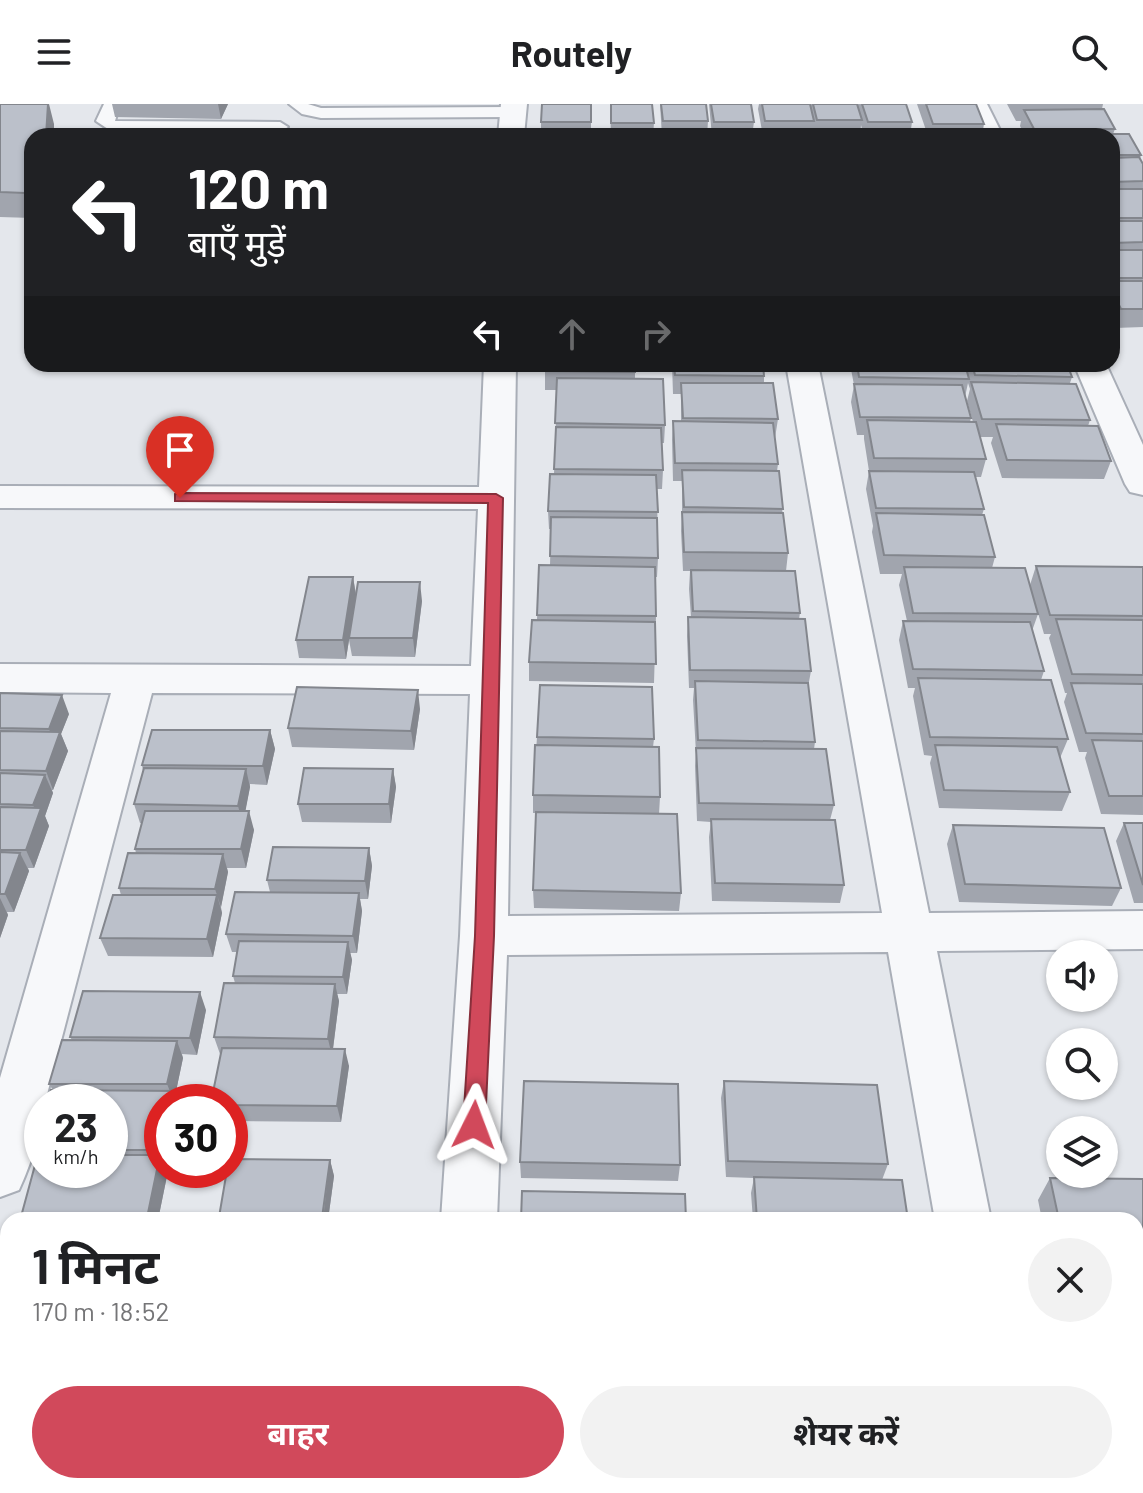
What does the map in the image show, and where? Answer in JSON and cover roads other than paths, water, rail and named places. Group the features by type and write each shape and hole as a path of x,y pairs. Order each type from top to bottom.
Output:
{"street":[{"path":"976,106 986,128"},
{"path":"469,1212 484,936 500,372"},
{"path":"804,372 961,1212"},
{"path":"1094,372 1143,484"},
{"path":"0,497 496,498"},
{"path":"0,678 491,680"},
{"path":"0,1172 135,679"},
{"path":"484,936 1143,930"}],"lane":[{"path":"112,104 104,121 111,126 167,128"},
{"path":"281,128 296,104 308,111 321,113 513,117"}]}
